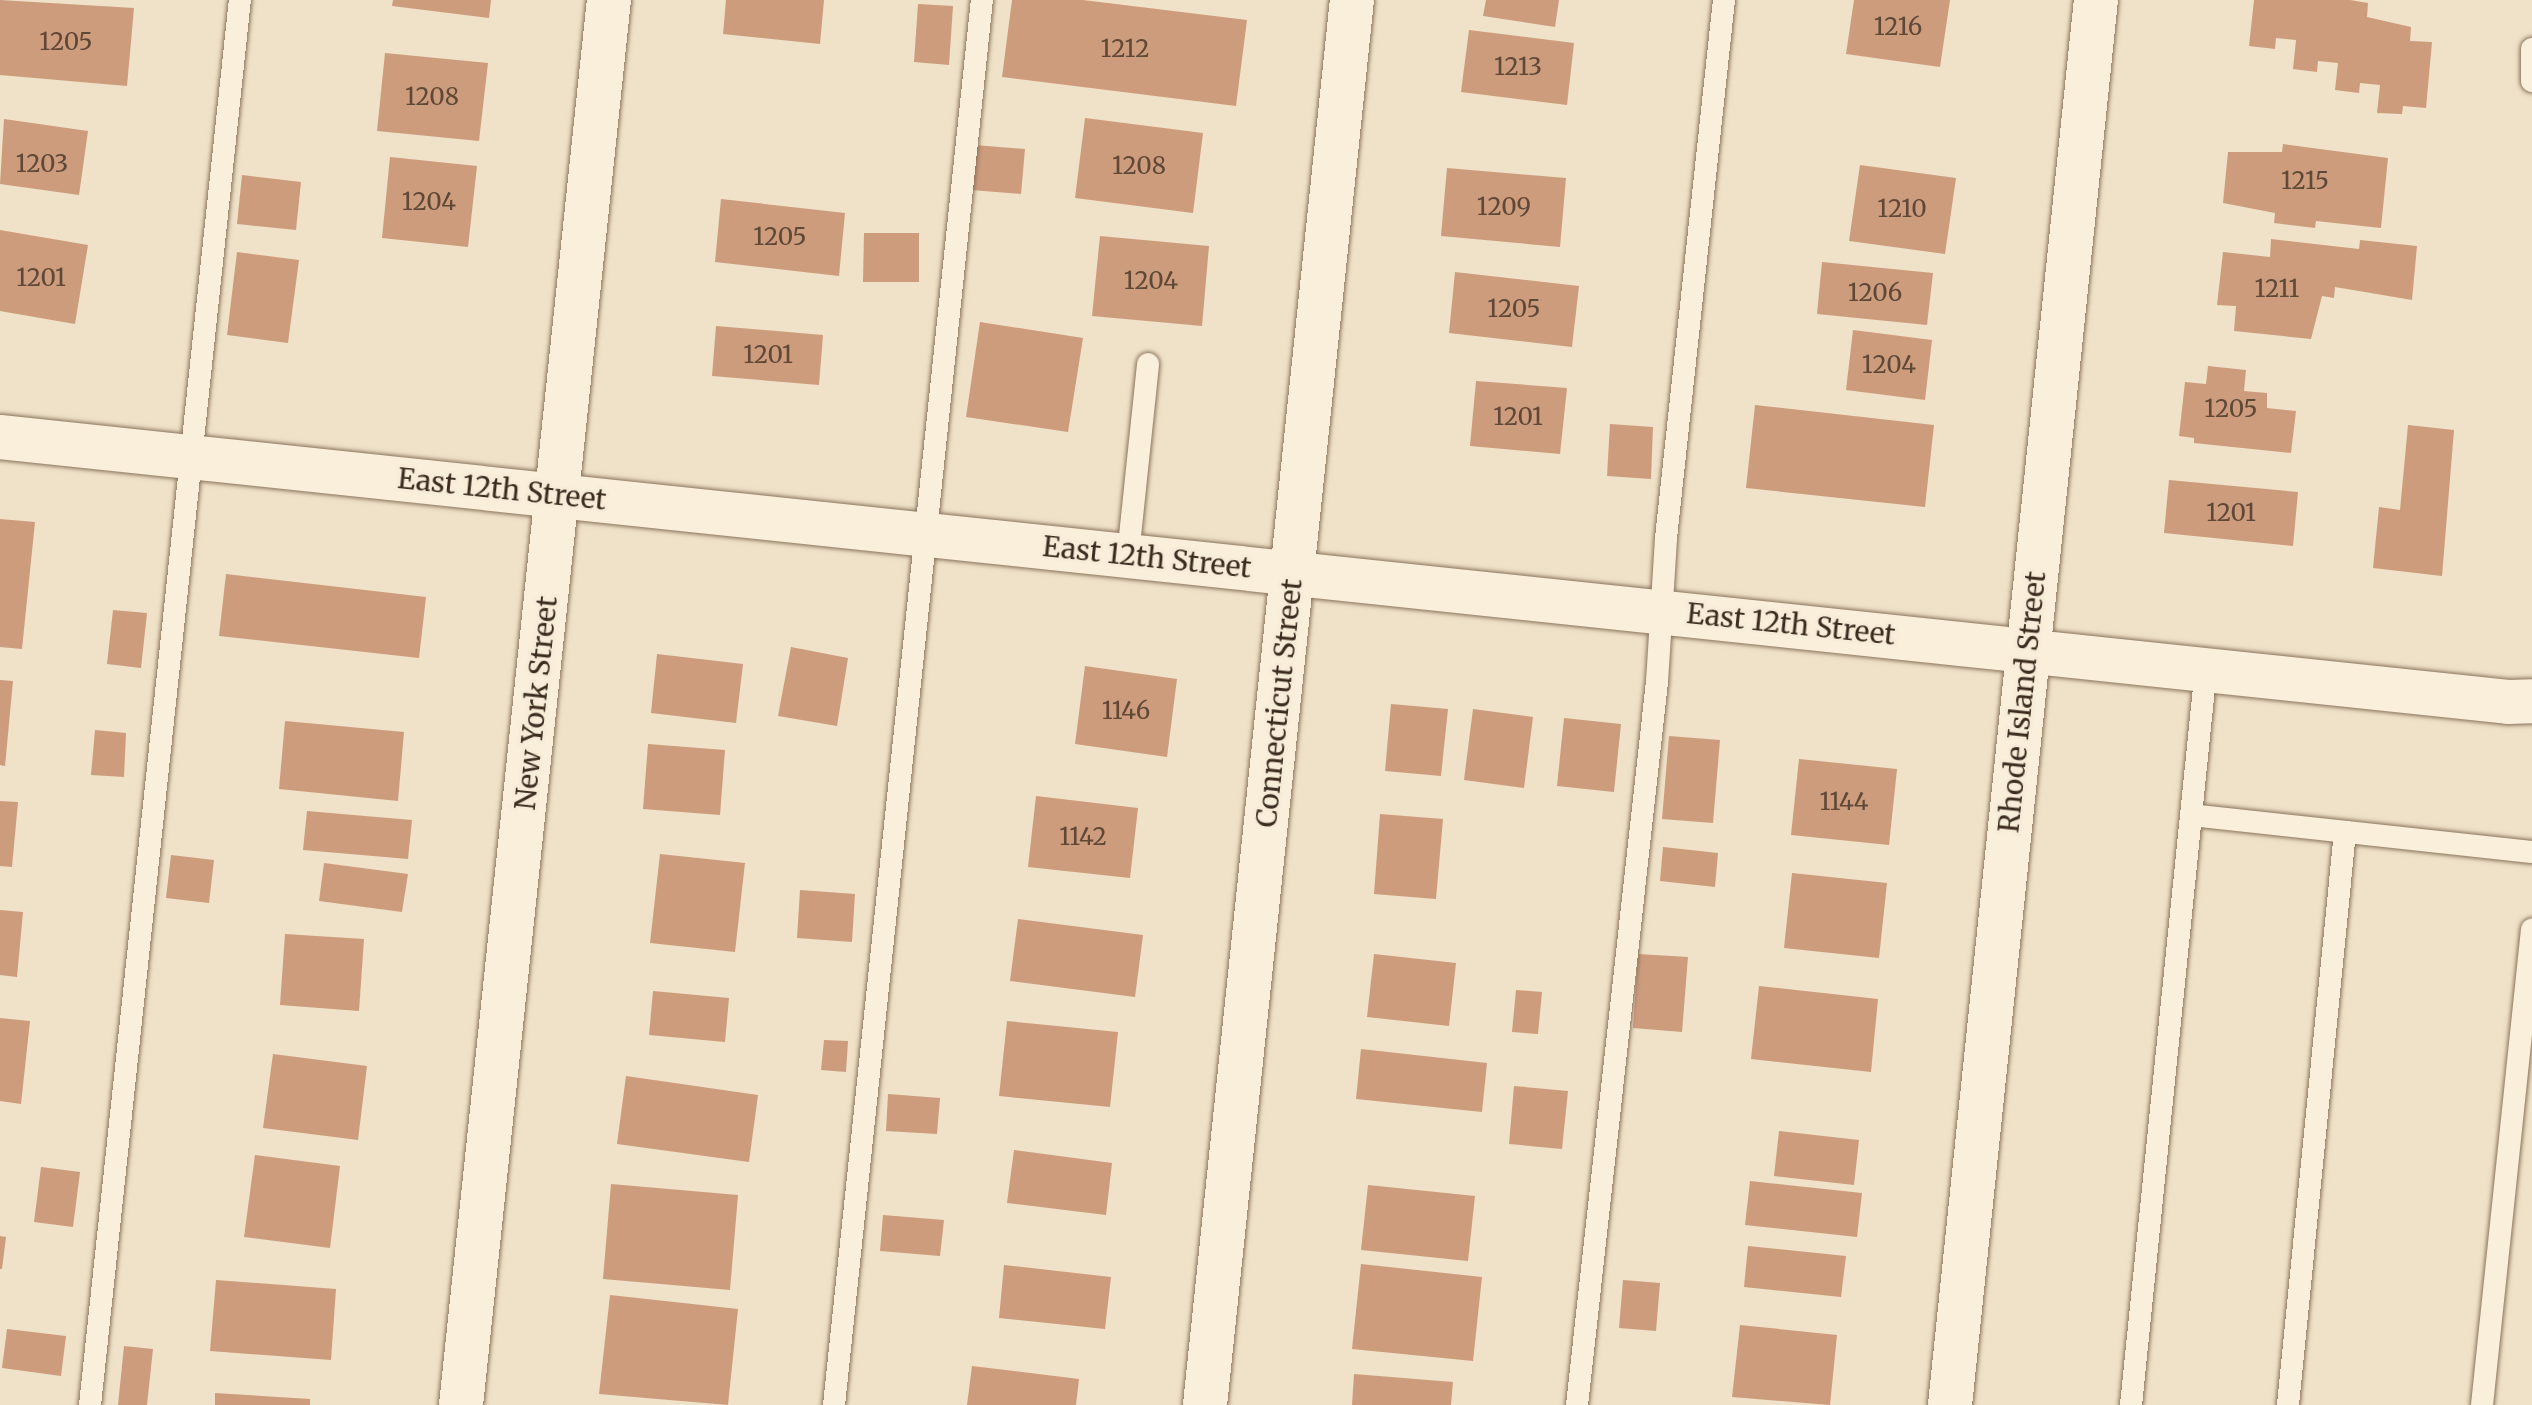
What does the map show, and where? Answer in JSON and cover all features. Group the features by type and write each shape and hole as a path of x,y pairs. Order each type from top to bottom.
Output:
{"street":[{"name":"New York Street","path":"461,1405 609,0"},
{"name":"Connecticut Street","path":"1205,1405 1352,0"},
{"name":"Rhode Island Street","path":"1950,1405 2096,0"},
{"name":"East 12th Street","path":"0,437 1662,610 2508,702 2532,701"}],"lane":[{"path":"90,1405 240,0"},
{"path":"834,1405 982,0"},
{"path":"1577,1405 1724,0"},
{"path":"2532,49 2532,81"},
{"path":"1128,555 1148,364"},
{"path":"2131,1405 2206,668"},
{"path":"2191,815 2532,852"},
{"path":"2288,1405 2345,832"},
{"path":"2482,1405 2532,930"}],"building":[{"path":"0,0 134,8 127,86 0,75"},
{"path":"393,0 491,0 489,18 392,6"},
{"path":"726,0 824,0 820,44 723,34"},
{"path":"1012,0 1083,0 1247,20 1236,106 1002,77"},
{"path":"1486,0 1559,0 1555,27 1483,16"},
{"path":"1854,0 1950,0 1940,67 1846,54"},
{"path":"2254,0 2350,0 2368,3 2367,17 2411,27 2410,41 2432,42 2426,108 2403,106 2402,114 2377,113 2380,85 2360,83 2359,93 2335,90 2338,63 2318,61 2317,72 2293,69 2296,40 2276,38 2275,49 2249,46"},
{"path":"918,4 953,6 949,65 914,62"},
{"path":"1469,30 1574,43 1567,105 1461,92"},
{"path":"385,53 488,63 479,141 377,131"},
{"path":"1085,118 1203,133 1193,213 1075,198"},
{"path":"4,119 88,131 79,195 0,184"},
{"path":"2283,144 2388,158 2381,228 2316,221 2315,228 2274,223 2275,213 2223,203 2228,152 2282,152"},
{"path":"975,145 1025,149 1021,194 971,190"},
{"path":"390,157 477,166 468,247 382,238"},
{"path":"1860,165 1956,178 1945,254 1849,241"},
{"path":"1447,168 1566,178 1560,247 1441,236"},
{"path":"242,175 301,182 296,230 237,224"},
{"path":"721,199 845,213 839,276 715,262"},
{"path":"0,230 88,245 75,324 0,311"},
{"path":"864,233 919,233 919,282 863,282"},
{"path":"1100,236 1209,246 1202,326 1092,316"},
{"path":"2271,239 2359,249 2360,240 2417,246 2412,300 2335,287 2334,298 2322,296 2311,339 2234,331 2236,306 2217,305 2223,252 2270,257"},
{"path":"237,252 299,260 288,343 227,335"},
{"path":"1822,262 1933,273 1927,325 1817,314"},
{"path":"1455,272 1579,286 1572,347 1449,333"},
{"path":"980,322 1083,338 1068,432 966,417"},
{"path":"716,326 823,335 819,385 712,376"},
{"path":"1853,330 1932,340 1925,400 1846,390"},
{"path":"2208,366 2246,370 2244,391 2267,393 2267,408 2296,411 2291,453 2194,443 2194,438 2179,436 2185,382 2206,384"},
{"path":"1476,381 1567,388 1560,454 1470,446"},
{"path":"1755,405 1934,425 1925,507 1746,488"},
{"path":"1610,424 1653,427 1651,479 1607,476"},
{"path":"2408,425 2454,430 2442,576 2373,568 2379,507 2400,510"},
{"path":"2169,480 2298,492 2293,546 2164,533"},
{"path":"0,519 35,522 22,649 0,647"},
{"path":"226,574 426,597 419,658 219,636"},
{"path":"113,610 147,613 141,668 107,664"},
{"path":"791,647 848,658 837,726 778,716"},
{"path":"657,654 743,664 736,723 651,713"},
{"path":"1085,666 1177,679 1167,757 1075,744"},
{"path":"0,680 13,681 5,766 0,765"},
{"path":"1391,704 1448,709 1441,776 1385,771"},
{"path":"1473,709 1533,717 1524,788 1464,780"},
{"path":"1564,718 1621,724 1614,792 1557,786"},
{"path":"285,721 404,732 398,801 279,789"},
{"path":"95,730 126,733 124,777 91,775"},
{"path":"1669,736 1720,740 1713,823 1662,819"},
{"path":"648,744 725,750 720,815 643,809"},
{"path":"1799,759 1897,769 1889,845 1791,835"},
{"path":"1036,796 1138,808 1130,878 1028,867"},
{"path":"0,801 18,802 12,867 0,866"},
{"path":"307,811 412,820 408,859 303,850"},
{"path":"1380,814 1443,819 1436,899 1374,894"},
{"path":"1663,847 1718,853 1715,887 1660,881"},
{"path":"660,854 745,863 735,952 650,943"},
{"path":"171,855 214,860 209,903 166,898"},
{"path":"324,863 408,874 402,912 319,901"},
{"path":"1792,873 1887,883 1879,958 1784,948"},
{"path":"800,890 855,894 852,942 797,938"},
{"path":"0,910 23,912 17,977 0,975"},
{"path":"1018,919 1143,935 1135,997 1010,981"},
{"path":"285,934 364,939 359,1011 280,1005"},
{"path":"1374,954 1456,963 1449,1026 1367,1017"},
{"path":"1638,954 1688,957 1682,1032 1633,1028"},
{"path":"1759,986 1878,999 1871,1072 1751,1059"},
{"path":"1516,990 1542,992 1538,1034 1512,1032"},
{"path":"653,991 729,998 725,1042 649,1035"},
{"path":"0,1018 30,1021 21,1104 0,1101"},
{"path":"1007,1021 1118,1032 1110,1107 999,1096"},
{"path":"824,1040 848,1041 846,1072 821,1070"},
{"path":"1361,1049 1487,1063 1482,1112 1356,1099"},
{"path":"273,1054 367,1066 358,1140 263,1128"},
{"path":"626,1076 758,1095 749,1162 617,1144"},
{"path":"1514,1086 1568,1091 1562,1149 1509,1144"},
{"path":"888,1094 940,1098 937,1134 886,1131"},
{"path":"1779,1131 1859,1140 1854,1185 1774,1176"},
{"path":"1014,1150 1112,1163 1106,1215 1007,1203"},
{"path":"255,1155 340,1166 330,1248 244,1237"},
{"path":"41,1167 80,1172 73,1227 34,1222"},
{"path":"1750,1181 1862,1193 1857,1237 1745,1225"},
{"path":"611,1184 738,1195 730,1290 603,1279"},
{"path":"1368,1185 1475,1196 1468,1261 1361,1250"},
{"path":"883,1215 944,1220 940,1256 880,1251"},
{"path":"0,1236 6,1237 2,1269 0,1269"},
{"path":"1748,1246 1846,1256 1841,1297 1744,1287"},
{"path":"1361,1264 1482,1277 1473,1361 1352,1349"},
{"path":"1004,1265 1111,1277 1105,1329 999,1318"},
{"path":"216,1280 336,1289 331,1360 210,1351"},
{"path":"1623,1280 1660,1283 1656,1331 1619,1328"},
{"path":"610,1295 738,1309 728,1405 599,1394"},
{"path":"1740,1325 1837,1335 1830,1405 1732,1397"},
{"path":"7,1329 66,1336 61,1376 2,1368"},
{"path":"124,1346 153,1349 147,1405 118,1405"},
{"path":"972,1366 1079,1379 1076,1405 967,1405"},
{"path":"1354,1374 1453,1382 1451,1405 1352,1405"},
{"path":"215,1393 310,1399 310,1405 215,1405"}]}
